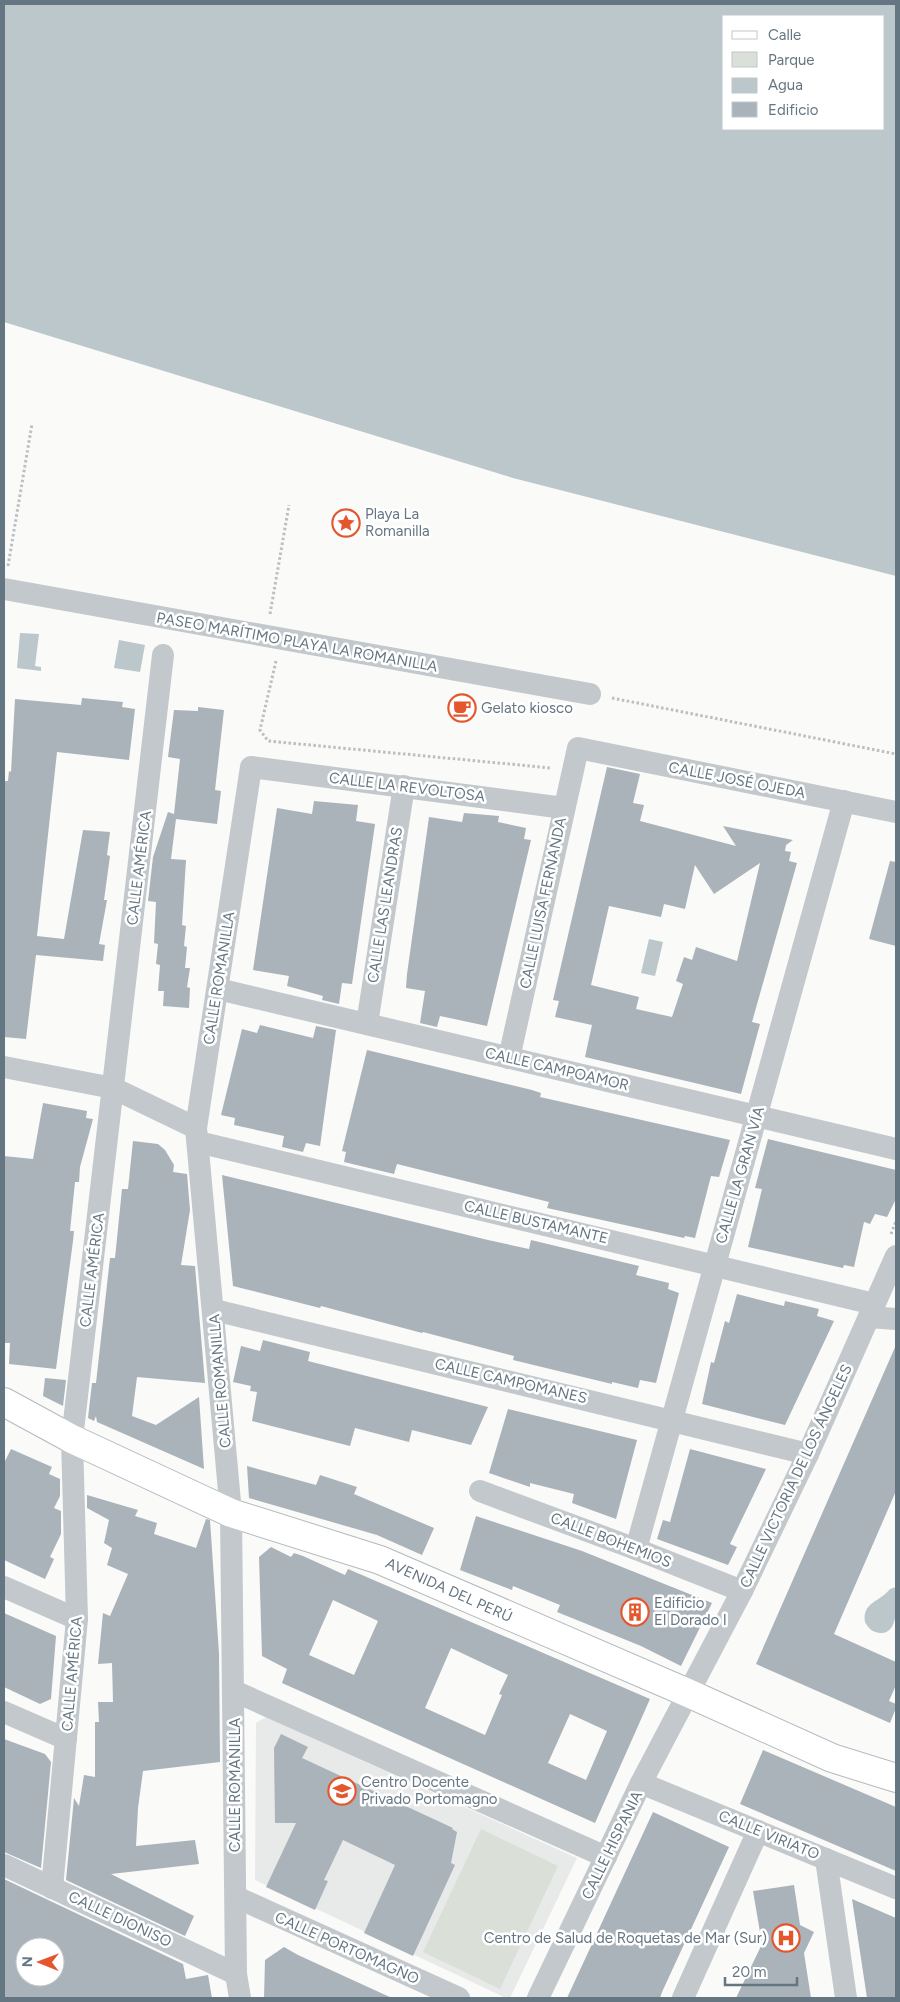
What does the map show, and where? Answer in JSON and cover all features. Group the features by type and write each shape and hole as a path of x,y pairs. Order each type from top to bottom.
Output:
{"street":[{"name":"PASEO MARÍTIMO PLAYA LA ROMANILLA","path":"4,589 266,648 590,694"},
{"name":"CALLE AMÉRICA","path":"52,1888 77,1619 72,1439 163,655"},
{"name":"CALLE LUISA FERNANDA","path":"510,1058 578,748"},
{"name":"CALLE JOSÉ OJEDA","path":"578,748 896,812"},
{"name":"CALLE LA REVOLTOSA","path":"250,767 564,808"},
{"name":"CALLE ROMANILLA","path":"240,1998 236,1974 232,1512 197,1135 250,767"},
{"name":"CALLE LAS LEANDRAS","path":"367,1024 404,786"},
{"name":"CALLE LA GRAN VÍA","path":"636,1549 844,801"},
{"name":"CALLE CAMPOAMOR","path":"218,989 896,1150"},
{"name":"CALLE BUSTAMANTE","path":"4,1068 113,1088 197,1135 715,1264 896,1319"},
{"name":"CALLE VICTORIA DE LOS ÁNGELES","path":"688,1692 742,1592 808,1454 896,1256"},
{"name":"CALLE CAMPOMANES","path":"214,1310 808,1454"},
{"name":"AVENIDA DEL PERÚ","path":"4,1402 72,1439 232,1512 380,1560 688,1692 832,1758 896,1778"},
{"name":"CALLE BOHEMIOS","path":"480,1491 636,1549 742,1592"},
{"path":"4,1587 77,1619"},
{"path":"234,1691 606,1857"},
{"name":"CALLE HISPANIA","path":"538,1998 641,1783 688,1692"},
{"path":"4,1712 66,1739"},
{"name":"CALLE VIRIATO","path":"641,1783 896,1888"},
{"path":"683,1998 758,1831"},
{"path":"826,1859 846,1998"},
{"name":"CALLE DIONISO","path":"4,1865 236,1974"},
{"name":"CALLE PORTOMAGNO","path":"236,1897 459,1998"}],"path":[{"path":"4,589 32,424"},
{"path":"289,505 266,648 276,660 260,730 268,741 574,770"},
{"path":"590,694 896,754"}],"shaded area":[{"name":"Centro Docente Privado Portomagno","path":"266,1717 577,1858 510,1998 506,1998 255,1880 256,1723"}],"green space":[{"path":"481,1829 558,1866 500,1989 423,1952"}],"water":[{"path":"4,4 896,4 896,576 513,478 4,322"},
{"path":"20,633 39,634 35,666 41,667 41,671 17,668"},
{"path":"119,640 145,645 140,672 114,668"},
{"path":"649,939 663,942 655,976 641,973"},
{"path":"896,1587 896,1616 894,1623 886,1632 873,1631 865,1622 866,1610 890,1589"}],"building":[{"path":"82,698 123,702 122,707 135,709 129,760 57,752 37,936 64,939 83,830 110,832 107,855 110,856 104,900 107,900 99,944 105,945 103,961 36,955 26,1039 4,1037 4,781 8,781 9,771 11,772 15,699 81,705"},
{"path":"198,707 224,710 215,790 221,791 217,824 176,819 171,859 186,860 182,925 186,926 184,946 187,947 185,968 190,968 187,987 190,988 189,1008 163,1006 164,991 158,991 160,965 156,964 158,944 154,943 156,902 148,901 153,857 168,812 174,814 180,759 168,757 174,710 198,711"},
{"path":"607,767 640,774 633,803 644,805 640,821 736,846 723,826 793,840 786,845 785,851 791,852 789,861 797,863 752,1022 760,1024 741,1094 585,1057 592,1025 555,1017 559,1001 553,1000","holes":["760,863 737,961 696,947 692,960 684,957 676,981 683,984 672,1017 636,1009 639,997 591,985 609,906 661,917 664,904 685,909 695,865 714,894"]},
{"path":"314,801 358,805 356,821 375,824 352,984 342,983 339,1004 322,1000 323,996 287,986 289,976 253,970 277,808 312,814"},
{"path":"464,813 499,816 498,822 526,828 524,839 531,840 487,1026 440,1016 437,1027 420,1023 425,991 406,988 407,974 429,817 462,822"},
{"path":"890,861 896,862 896,946 869,939"},
{"path":"260,1025 313,1038 316,1026 336,1030 320,1146 306,1143 303,1152 282,1147 284,1136 234,1125 235,1118 221,1115 242,1029 257,1033"},
{"path":"367,1050 532,1090 541,1093 540,1097 730,1140 719,1177 711,1176 695,1238 685,1236 684,1238 547,1208 549,1202 397,1164 394,1174 344,1162 346,1152 342,1151"},
{"path":"43,1103 87,1111 86,1118 93,1119 80,1167 79,1182 75,1182 70,1231 74,1231 73,1241 56,1369 9,1364 10,1343 4,1343 4,1156 33,1159"},
{"path":"768,1139 896,1170 896,1199 887,1217 875,1214 870,1224 864,1222 854,1267 844,1265 843,1268 748,1247 762,1189 755,1188"},
{"path":"133,1141 158,1144 165,1150 174,1165 173,1172 187,1174 190,1210 181,1265 195,1266 205,1383 137,1377 132,1416 156,1425 199,1397 204,1469 97,1422 96,1416 94,1421 88,1418 92,1383 96,1383 110,1258 115,1258 122,1189 128,1189"},
{"path":"222,1175 529,1249 531,1240 639,1266 636,1275 669,1283 668,1289 679,1293 656,1383 640,1380 638,1388 612,1382 612,1384 513,1360 514,1356 423,1332 233,1286"},
{"path":"737,1294 784,1306 785,1301 819,1309 817,1316 834,1321 785,1425 702,1404 711,1362 714,1363 725,1321 729,1323"},
{"path":"263,1340 310,1352 308,1361 488,1407 471,1445 412,1430 409,1442 355,1428 350,1446 252,1421 257,1392 250,1391 251,1386 233,1382 241,1346 260,1351"},
{"path":"896,1345 896,1491 834,1634 896,1662 896,1685 889,1701 896,1704 896,1708 890,1723 756,1664"},
{"path":"45,1378 66,1380 63,1406 43,1396"},
{"path":"508,1409 637,1440 616,1519 572,1503 574,1494 530,1483 530,1487 489,1473"},
{"path":"11,1449 52,1467 49,1474 60,1479 60,1496 54,1508 61,1511 61,1534 50,1557 54,1559 45,1579 4,1560 4,1463"},
{"path":"690,1449 766,1469 730,1544 737,1547 728,1565 657,1539 663,1520 670,1522"},
{"path":"247,1466 316,1485 320,1475 357,1487 354,1494 434,1528 422,1555 377,1535 249,1498"},
{"path":"87,1495 138,1510 135,1516 157,1523 154,1534 196,1548 206,1519 210,1520 219,1653 220,1762 143,1771 138,1808 136,1846 195,1840 199,1864 111,1874 194,1916 185,1936 66,1880 74,1798 79,1806 84,1775 95,1777 95,1722 99,1722 98,1702 113,1702 112,1663 98,1664 103,1613 110,1616 128,1574 107,1565 112,1548 104,1543 109,1520 87,1508"},
{"path":"476,1516 582,1551 712,1603 681,1666 641,1646 557,1612 560,1605 513,1586 512,1590 460,1570"},
{"path":"271,1547 291,1557 294,1553 303,1556 345,1575 348,1569 650,1699 595,1823 282,1683 287,1669 262,1656 259,1557","holes":["333,1600 378,1621 354,1675 309,1655","451,1648 508,1675 499,1694 502,1695 485,1735 425,1708","570,1714 607,1731 586,1780 548,1763"]},
{"path":"4,1613 56,1636 51,1699 40,1704 4,1687"},
{"path":"281,1734 308,1747 302,1758 453,1828 457,1832 451,1863 455,1865 413,1956 364,1933 395,1865 343,1840 324,1880 328,1881 315,1910 266,1887 296,1823 275,1823 274,1748"},
{"path":"4,1739 45,1754 51,1762 41,1868 4,1852"},
{"path":"763,1750 896,1807 896,1871 740,1804"},
{"path":"653,1812 729,1847 660,1998 567,1998"},
{"path":"4,1879 183,1964 186,1979 208,1975 212,1998 4,1998"},
{"name":"Centro de Salud de Roquetas de Mar (Sur)","path":"794,1885 800,1925 814,1932 804,1953 811,1998 736,1998 762,1944 753,1891"},
{"path":"852,1899 896,1918 896,1998 867,1998"},
{"path":"284,1947 392,1998 264,1998 265,1960"}],"place":[{"name":"Playa La Romanilla","path":"346,523"},
{"name":"Gelato kiosco","path":"462,708"},
{"name":"Edificio El Dorado I","path":"635,1612"},
{"name":"Centro Docente Privado Portomagno","path":"342,1791"},
{"name":"Centro de Salud de Roquetas de Mar (Sur)","path":"786,1938"}]}
